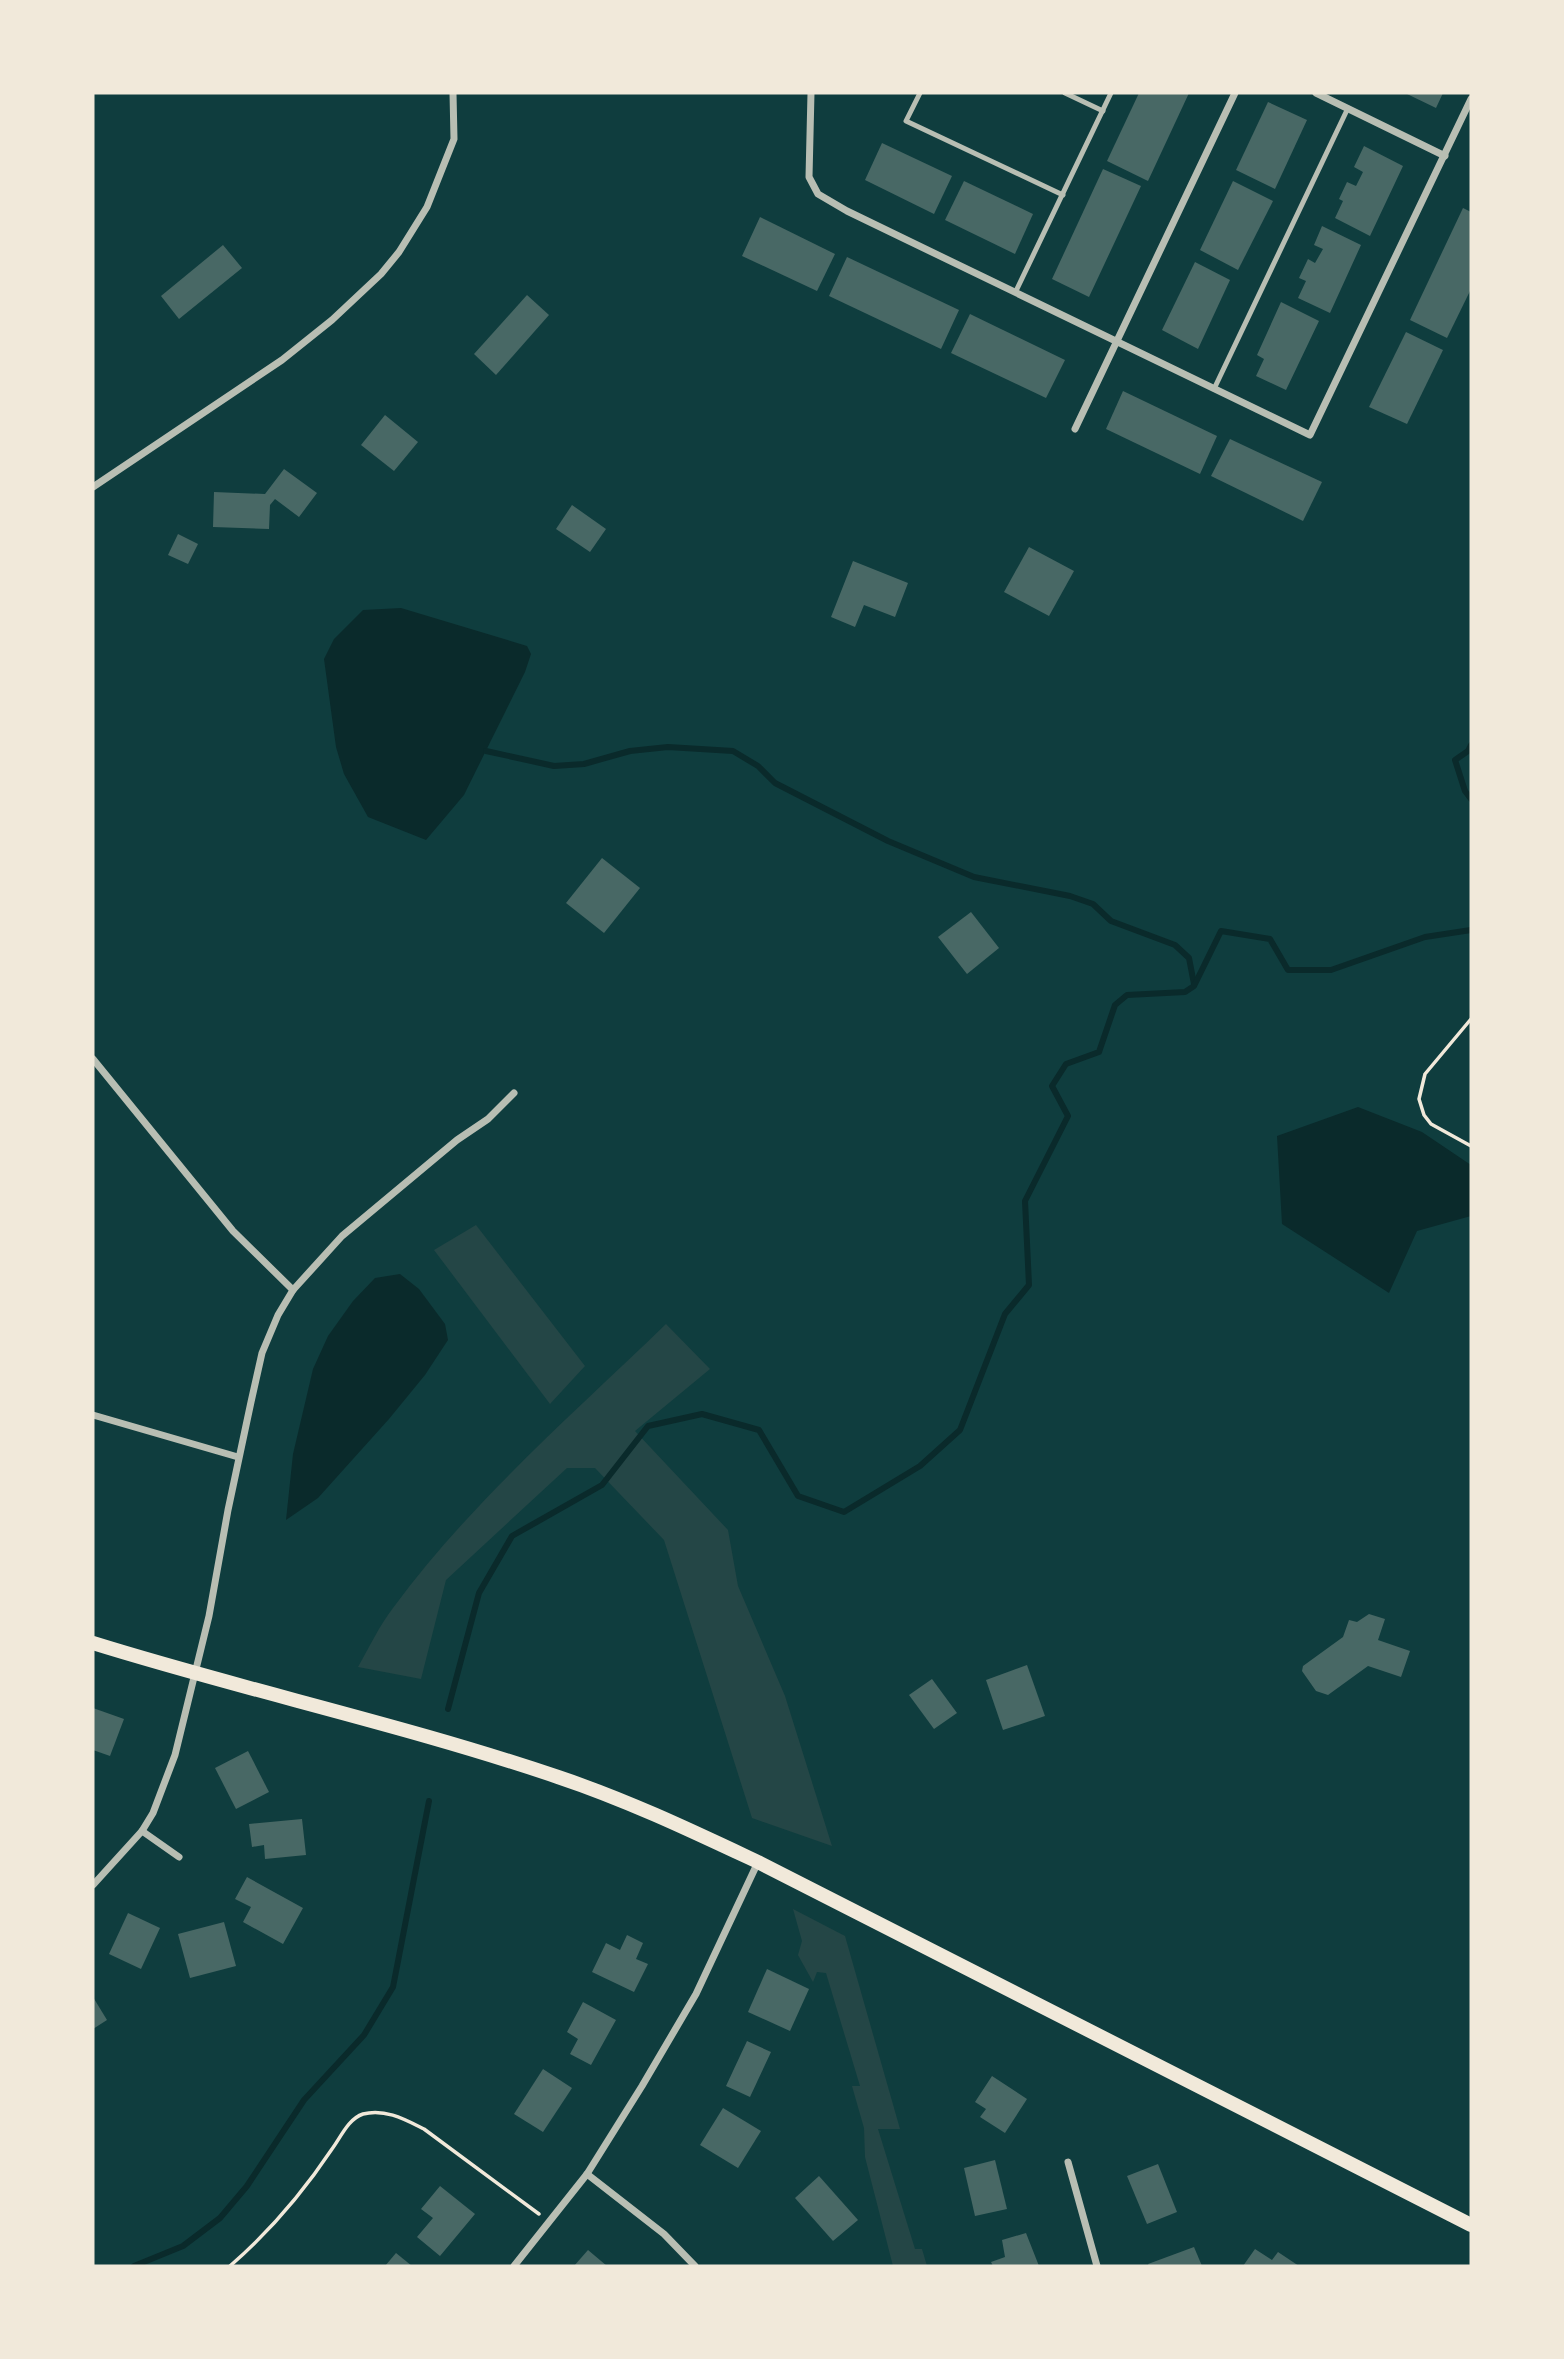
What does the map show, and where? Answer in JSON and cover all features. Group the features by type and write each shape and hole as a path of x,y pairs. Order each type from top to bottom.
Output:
{"main road":[{"path":"93,1643 481,1753 558,1777 640,1808 758,1862 1471,2225"}],"street":[{"path":"93,488 282,360 332,320 381,274 421,218 454,139 453,93"},
{"path":"811,93 809,177 817,194 1310,435 1471,99"},
{"path":"1075,429 1235,93"},
{"path":"1315,93 1445,156"},
{"path":"93,1059 233,1231 293,1290"},
{"path":"93,1885 142,1831 153,1813 175,1755 197,1672 238,1457 262,1353 278,1315 293,1290 342,1236 457,1140 488,1119 514,1093"},
{"path":"93,1415 238,1457"},
{"path":"142,1831 179,1857"},
{"path":"514,2266 587,2174 696,1994 758,1862"},
{"path":"1068,2162 1097,2266"},
{"path":"587,2174 664,2234 695,2266"}],"lane":[{"path":"920,93 906,121 1063,195"},
{"path":"1065,93 1103,111"},
{"path":"1016,291 1111,93"},
{"path":"1214,389 1348,108"}],"path":[{"path":"1471,1019 1425,1074 1419,1099 1424,1115 1431,1124 1471,1146"},
{"path":"230,2266 247,2252 325,2161 350,2122 361,2115 375,2112 404,2119 424,2129 538,2213"}],"shaded area":[{"path":"401,608 527,646 531,654 525,672 464,795 426,840 368,817 344,774 336,747 324,659 334,639 363,610"},
{"path":"1358,1107 1422,1132 1471,1165 1471,1216 1417,1231 1389,1293 1282,1224 1277,1136"},
{"path":"476,1225 585,1366 550,1404 434,1250"},
{"path":"400,1274 419,1289 445,1324 448,1340 425,1375 389,1419 318,1498 286,1520 293,1454 313,1369 328,1336 353,1301 375,1278"},
{"path":"666,1324 710,1369 635,1431 728,1530 738,1586 785,1696 832,1846 752,1818 664,1540 595,1468 567,1468 446,1580 421,1679 358,1667 388,1615 455,1532 524,1460"},
{"path":"793,1909 845,1936 900,2129 878,2129 915,2249 922,2249 927,2266 893,2266 865,2157 864,2128 852,2086 860,2086 826,1973 817,1972 813,1982 798,1955 802,1941"}],"building":[{"path":"1139,93 1189,93 1148,181 1107,161"},
{"path":"1405,93 1443,93 1436,108"},
{"path":"1268,102 1307,120 1275,189 1236,170"},
{"path":"882,143 952,176 934,214 865,180"},
{"path":"1364,146 1403,166 1370,236 1335,218 1343,201 1339,199 1347,182 1356,186 1363,172 1354,167"},
{"path":"1103,169 1141,186 1089,297 1052,279"},
{"path":"964,181 1033,214 1015,254 945,220"},
{"path":"1233,181 1273,201 1238,270 1200,250"},
{"path":"1463,208 1471,212 1471,289 1447,338 1410,320"},
{"path":"760,217 835,254 817,291 742,256"},
{"path":"1322,226 1361,245 1330,313 1298,298 1306,281 1299,278 1308,259 1315,263 1323,249 1314,245"},
{"path":"223,245 242,268 179,319 161,296"},
{"path":"847,257 959,310 941,349 829,296"},
{"path":"1195,262 1230,280 1198,349 1162,330"},
{"path":"527,295 549,315 496,375 474,354"},
{"path":"1281,302 1319,321 1286,390 1256,376 1264,359 1257,355"},
{"path":"970,314 1065,360 1046,398 951,353"},
{"path":"1406,332 1443,350 1407,424 1369,407"},
{"path":"1123,391 1217,436 1200,474 1106,429"},
{"path":"385,415 418,442 394,471 361,445"},
{"path":"1230,439 1322,482 1303,521 1211,476"},
{"path":"284,469 317,493 299,517 275,499 270,505 269,529 213,527 214,492 265,494"},
{"path":"572,505 606,529 590,552 556,529"},
{"path":"178,534 198,544 188,564 168,555"},
{"path":"1029,547 1074,571 1049,616 1004,592"},
{"path":"853,561 908,583 895,617 864,605 855,627 831,617"},
{"path":"602,858 640,888 604,933 566,903"},
{"path":"971,912 999,948 967,974 938,937"},
{"path":"1369,1614 1385,1619 1378,1640 1410,1651 1401,1677 1368,1666 1328,1695 1316,1691 1302,1671 1303,1666 1343,1637 1349,1620 1357,1622"},
{"path":"1027,1665 1045,1716 1003,1730 986,1680"},
{"path":"932,1679 957,1713 934,1729 909,1695"},
{"path":"93,1708 124,1719 110,1756 93,1750"},
{"path":"248,1751 269,1792 236,1809 215,1768"},
{"path":"302,1819 306,1855 265,1859 264,1845 252,1847 249,1824"},
{"path":"247,1877 303,1908 283,1944 243,1922 251,1907 235,1899"},
{"path":"128,1913 160,1928 141,1969 109,1954"},
{"path":"224,1922 236,1966 190,1978 178,1934"},
{"path":"627,1935 643,1943 636,1959 648,1964 634,1992 592,1972 606,1943 620,1950"},
{"path":"767,1969 809,1989 790,2031 748,2012"},
{"path":"93,1997 107,2020 93,2029"},
{"path":"583,2002 616,2020 591,2065 570,2054 578,2039 567,2032"},
{"path":"747,2041 771,2052 750,2097 726,2086"},
{"path":"543,2069 572,2088 543,2132 514,2114"},
{"path":"992,2076 1027,2099 1005,2133 980,2117 986,2109 975,2102"},
{"path":"723,2108 761,2131 738,2168 700,2145"},
{"path":"995,2160 1007,2209 975,2216 964,2168"},
{"path":"1158,2164 1177,2212 1147,2224 1127,2176"},
{"path":"819,2176 858,2220 833,2241 795,2198"},
{"path":"440,2186 475,2214 440,2256 417,2237 433,2218 421,2209"},
{"path":"1026,2233 1039,2266 993,2266 991,2262 1005,2257 1002,2240"},
{"path":"1194,2247 1202,2266 1148,2264"},
{"path":"1255,2249 1272,2260 1278,2252 1299,2266 1243,2266"},
{"path":"588,2250 607,2266 574,2266"},
{"path":"396,2253 412,2266 385,2266"}],"waterway":[{"path":"1471,745 1468,751 1455,760 1465,791 1471,799"},
{"path":"486,751 554,766 584,764 630,751 668,747 733,751 758,766 775,783 888,841 974,877 1070,896 1093,904 1111,921 1175,945 1189,958 1194,984"},
{"path":"448,1709 479,1593 512,1536 602,1485 648,1426 702,1414 759,1430 798,1496 844,1512 920,1466 960,1430 1005,1314 1029,1285 1025,1201 1068,1116 1052,1086 1066,1064 1099,1052 1115,1005 1127,995 1185,992 1194,986 1221,931 1270,939 1288,970 1331,970 1425,937 1471,930"},
{"path":"134,2266 183,2246 220,2218 247,2186 304,2100 364,2035 393,1987 429,1801"}]}
